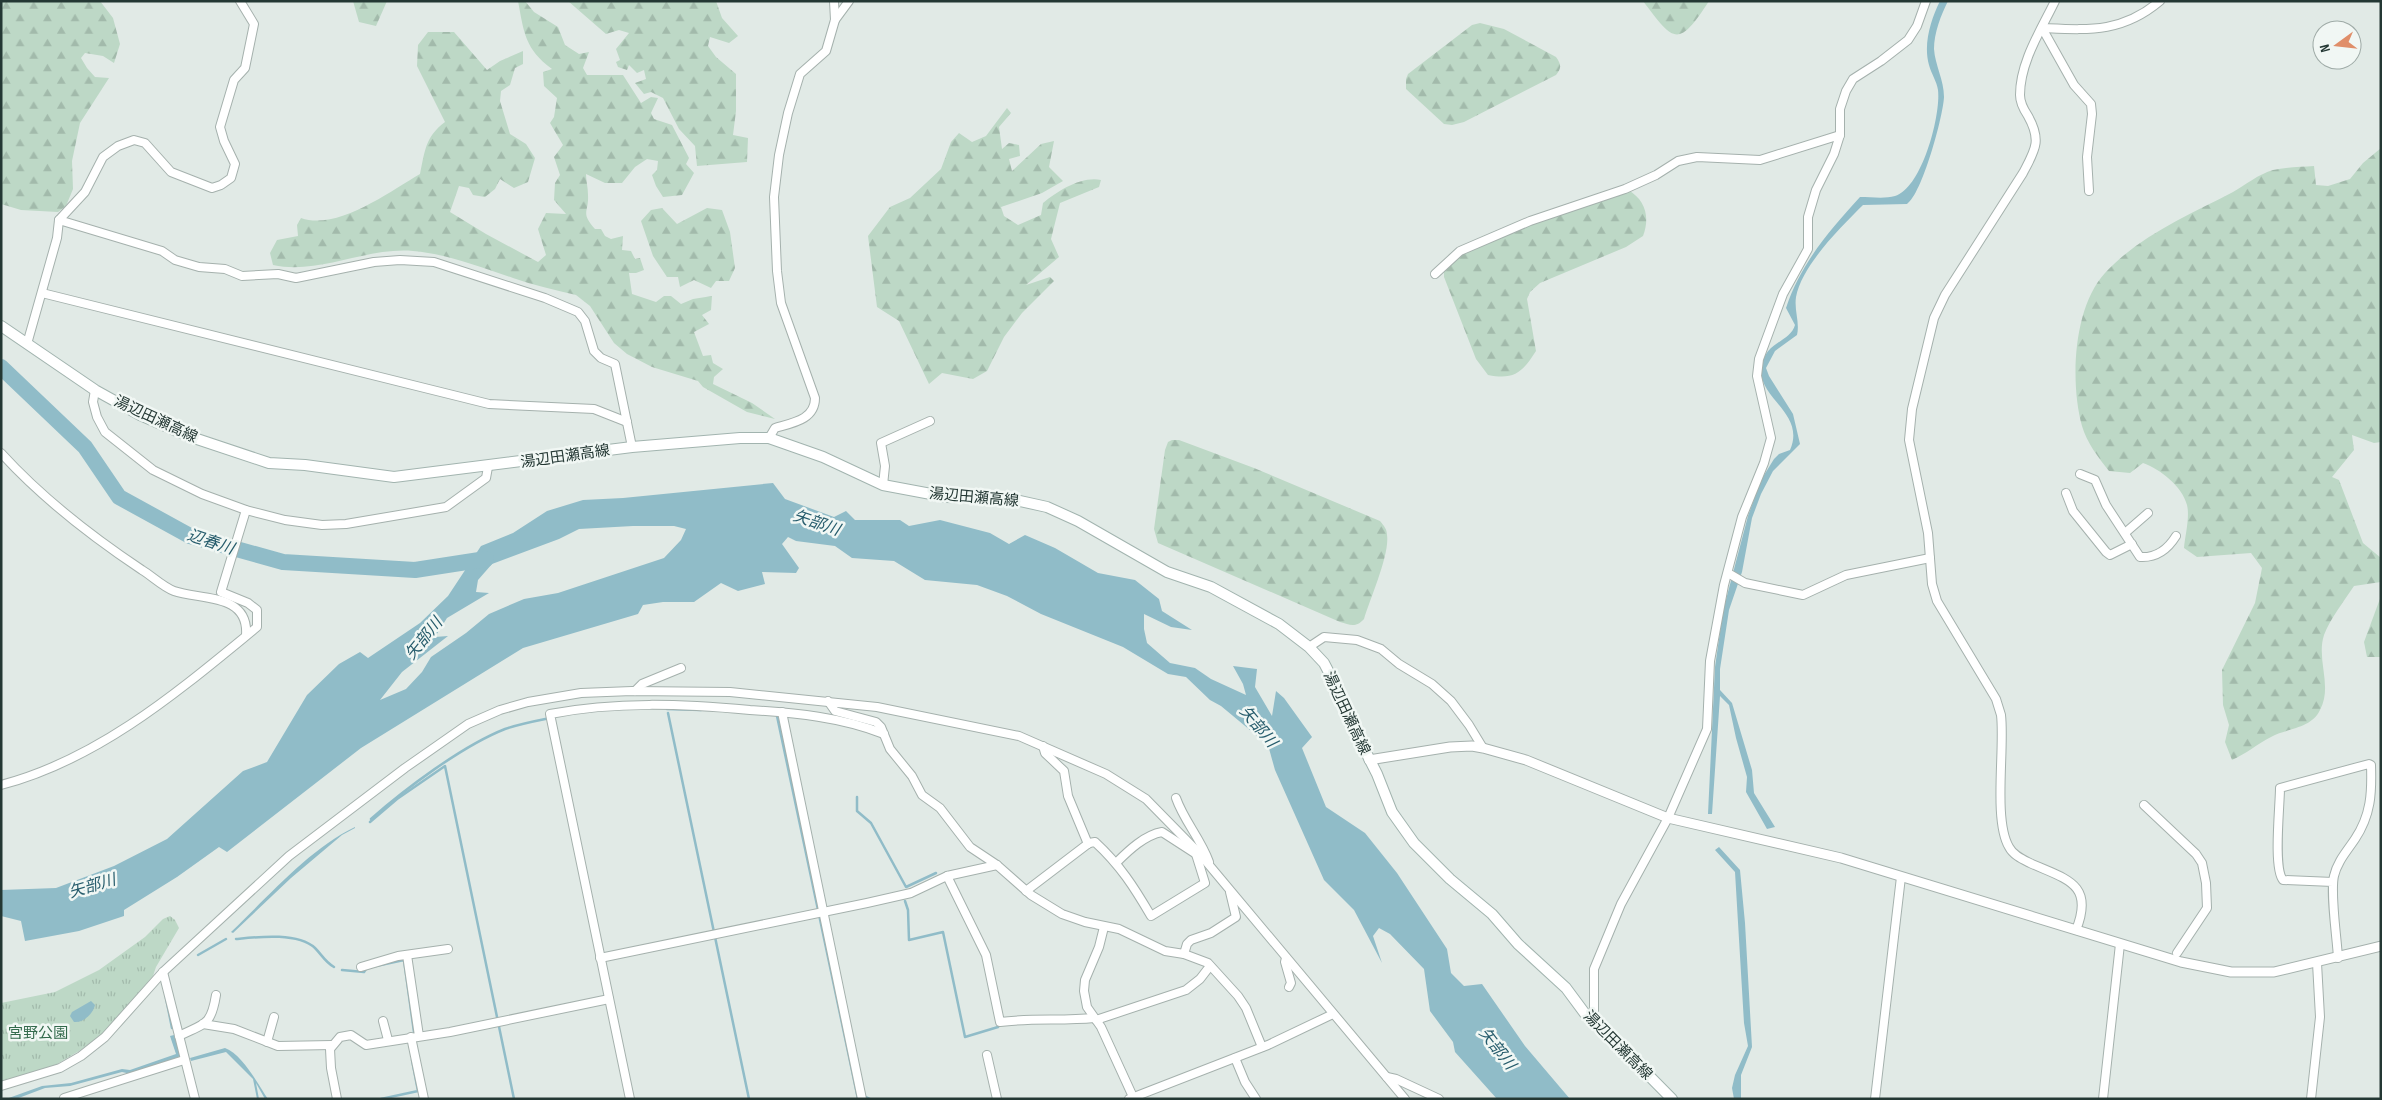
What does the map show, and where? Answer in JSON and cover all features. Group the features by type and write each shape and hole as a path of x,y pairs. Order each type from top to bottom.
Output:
{"main road":[{"name":"湯辺田瀬高線","path":"1,326 95,390 140,416 188,436 269,463 305,465 394,477 632,447 740,438 769,438 823,456 883,485 947,498 1011,499 1047,507 1078,521 1167,572 1211,588 1279,624 1309,647 1324,663 1392,812 1414,844 1450,879 1492,914 1518,944 1566,988 1586,1016 1594,1020 1672,1099"}],"street":[{"path":"27,344 42,293 59,220 85,192 103,156 118,146 134,140 145,143 171,172 212,188 221,186 231,178 235,164 224,141 220,127 234,80 245,68 254,24 240,1"},
{"path":"769,438 775,428 805,418 815,406 815,398 781,303 777,271 774,197 779,155 788,113 800,74 826,51 835,20 834,1"},
{"path":"835,20 849,1"},
{"path":"1594,1020 1594,970 1621,904 1668,818 1707,730 1710,661 1728,573 1742,517 1764,463 1770,438 1757,376 1759,359 1783,294 1808,248 1808,216 1816,190 1834,154 1840,135 1840,108 1853,79 1881,61 1908,40 1917,26 1926,1"},
{"path":"2055,1 2028,58 2020,96 2024,111 2036,130 2037,141 2023,173 1945,295 1934,318 1912,409 1909,440 1928,533 1932,584 1937,601 1996,699 2001,715 2003,729 2002,820 2005,839 2010,849 2018,857 2068,881 2080,891 2084,903 2083,915 2076,930"},
{"path":"2042,28 2095,30 2123,24 2145,14 2160,1"},
{"path":"2042,28 2074,85 2091,104 2092,114 2087,157 2089,191"},
{"path":"1435,274 1460,251 1530,221 1625,189 1656,175 1678,161 1697,157 1760,160 1840,135"},
{"path":"59,220 162,250 175,260 199,267 226,268 242,276 278,274 296,278 374,262 400,260 434,262 545,298 578,312 585,321 594,351 601,358 615,364 632,447"},
{"path":"42,293 489,404 594,410 627,422"},
{"path":"95,390 93,402 97,417 105,432 125,449 153,470 245,513 322,525 346,524 446,507 486,478 488,466"},
{"path":"883,485 885,466 882,443 930,421"},
{"path":"1,453 29,483 82,527 173,590 223,601 233,606 244,618 247,627 246,635"},
{"path":"2080,474 2094,480 2106,505 2124,534 2143,557 2157,554 2170,547 2176,536"},
{"path":"2066,493 2074,511 2106,552 2110,555 2115,554 2132,544"},
{"path":"1,785 28,778 80,755 170,698 257,626 257,610 248,603 221,592 245,513"},
{"path":"2124,534 2148,513"},
{"path":"1728,573 1746,583 1803,595 1846,575 1930,558"},
{"path":"1309,647 1324,637 1357,640 1381,648 1399,664 1432,684 1451,701 1469,725 1482,748"},
{"path":"636,691 642,684 681,668"},
{"path":"1,1086 60,1068 81,1056 105,1037 163,972 296,850 404,768 468,724 500,710 528,702 581,693 636,691 730,692 877,707 1010,734 1043,746 1106,774 1146,799 1210,866 1405,1099"},
{"path":"828,701 835,711 876,722 884,734 890,749 912,776 922,795 940,808 970,847 997,865 1026,891 1062,914 1138,936 1165,951 1184,954 1210,966 1238,996 1246,1008 1262,1047"},
{"path":"630,1099 550,714 604,706 646,705 782,712 822,717 865,727 884,734"},
{"path":"782,712 862,1099"},
{"path":"1043,746 1045,753 1064,771 1068,796 1088,844"},
{"path":"1368,760 1450,747 1472,746 1482,748 1526,760 1668,818 1805,849 2181,962 2230,972 2274,972 2338,958 2381,946"},
{"path":"2334,882 2283,880 2280,876 2278,851 2280,788 2369,764 2371,765 2372,784 2368,816 2340,860 2334,882 2338,958"},
{"path":"1176,798 1180,809 1204,847 1210,866"},
{"path":"2144,805 2196,854 2202,863 2206,883 2207,908 2177,953"},
{"path":"1026,891 1088,844 1096,842 1117,862 1132,883 1151,916 1206,883 1194,851 1162,832 1149,837 1128,851 1117,862"},
{"path":"600,958 911,893 946,876 997,865"},
{"path":"946,876 986,955 1000,1022 1024,1019 1095,1019 1186,990 1200,979 1210,966"},
{"path":"1875,1099 1901,877"},
{"path":"1184,954 1187,944 1191,940 1210,933 1236,917 1228,888"},
{"path":"1104,927 1099,947 1084,980 1087,1007 1095,1019 1132,1098 1236,1058 1333,1014"},
{"path":"2103,1099 2120,944"},
{"path":"361,967 407,955 448,949"},
{"path":"407,955 415,1036 424,1099"},
{"path":"1286,958 1285,962 1291,983 1289,987"},
{"path":"2311,1099 2320,1017 2317,963"},
{"path":"163,972 194,1099"},
{"path":"179,1036 203,1024 213,1014 216,995"},
{"path":"203,1024 234,1029 278,1046 332,1045 345,1035 351,1035 366,1045 388,1040 450,1032 609,999"},
{"path":"267,1042 274,1017"},
{"path":"383,1021 388,1040"},
{"path":"332,1045 331,1068 336,1099"},
{"path":"987,1055 997,1099"},
{"path":"1236,1058 1245,1082 1256,1099"},
{"path":"64,1098 184,1060"},
{"path":"1387,1078 1396,1079 1439,1099"}],"green space":[{"path":"1,1 100,1 113,18 120,44 114,63 103,56 85,53 81,58 95,77 109,78 80,123 72,161 73,189 66,206 58,212 21,210 1,204"},
{"path":"353,1 387,1 376,26 359,22"},
{"path":"518,1 525,1 534,12 558,27 565,45 579,54 589,52 583,68 587,75 623,75 641,103 651,97 658,98 651,113 654,119 672,125 689,158 686,164 694,173 682,195 663,197 652,175 657,170 658,161 647,159 635,167 622,183 605,183 586,174 588,201 586,216 595,229 601,229 605,236 611,239 623,236 622,250 631,251 635,259 640,258 644,270 629,273 632,294 656,302 664,296 671,296 681,304 693,299 712,296 711,310 702,315 709,324 694,332 703,356 711,355 713,363 723,369 714,377 713,384 752,403 775,419 747,412 703,387 698,381 652,367 627,354 614,343 590,306 576,295 528,283 451,258 413,251 378,253 308,266 290,267 273,265 270,253 277,240 298,236 297,225 301,218 315,221 346,215 362,208 420,174 427,145 433,133 445,122 417,66 418,45 428,32 454,32 487,70 500,61 523,51 523,64 515,68 510,85 501,91 500,101 510,134 526,144 535,158 528,182 514,188 500,179 495,189 485,197 473,195 469,188 459,186 450,212 538,262 546,255 538,229 546,213 566,214 554,200 555,183 560,175 554,157 563,145 550,123 554,117 557,98 544,86 543,72 552,69 536,54 527,40"},
{"path":"568,1 716,1 722,18 738,36 729,43 710,37 708,46 716,57 736,74 736,111 733,135 748,138 747,162 697,166 695,146 679,129 663,98 651,92 644,94 635,83 646,79 644,70 637,73 629,65 627,70 618,67 616,62 620,60 616,49 629,33 619,30 606,34"},
{"path":"1643,1 1709,1 1690,27 1683,33 1676,34 1669,32 1662,25"},
{"path":"1480,23 1504,29 1556,57 1560,68 1556,75 1464,122 1452,125 1444,124 1406,89 1406,79 1408,74 1472,25"},
{"path":"1007,108 1011,113 999,127 1002,149 1009,143 1019,145 1020,156 1009,159 1012,171 1041,144 1054,141 1049,167 1063,181 1042,193 1001,207 1004,216 1018,225 1041,215 1043,203 1063,189 1086,180 1101,180 1099,187 1060,203 1051,239 1059,257 1026,285 1050,277 1054,281 1022,313 1004,337 987,371 973,379 942,373 929,384 899,321 877,307 868,236 890,207 910,198 941,169 951,142 959,133 972,142 986,136"},
{"path":"2381,148 2381,442 2374,443 2352,435 2354,450 2332,477 2339,480 2363,543 2381,558 2381,582 2354,586 2324,635 2322,654 2325,692 2324,701 2316,716 2305,725 2277,734 2232,760 2225,742 2229,725 2223,705 2222,670 2255,603 2262,568 2251,553 2197,557 2184,548 2188,521 2187,505 2180,491 2170,479 2156,469 2143,463 2130,473 2109,471 2084,432 2078,408 2076,367 2080,325 2094,288 2105,273 2133,248 2165,227 2273,170 2314,166 2316,185 2328,186 2350,179 2363,163"},
{"path":"1628,190 1639,199 1645,210 1646,223 1643,236 1626,247 1540,283 1530,292 1527,299 1536,351 1522,370 1516,373 1504,376 1488,375 1476,359 1444,277 1444,269 1449,254"},
{"path":"662,208 677,224 707,208 722,210 730,232 735,268 729,281 716,281 711,288 694,280 680,287 678,277 667,277 653,256 641,221 651,210"},
{"path":"1179,440 1254,468 1380,521 1387,533 1386,553 1364,619 1356,625 1340,622 1158,543 1154,529 1165,450 1168,442"},
{"path":"2381,596 2381,657 2367,657 2364,642"},
{"name":"宮野公園","path":"170,916 175,920 179,928 156,967 153,976 102,1035 52,1067 1,1082 1,1003 55,992 99,970 145,937 163,919"}],"water":[{"path":"1940,1 1948,1 1938,24 1934,49 1943,85 1943,107 1931,154 1919,186 1907,204 1863,205 1823,247 1806,272 1796,297 1797,335 1775,351 1766,368 1793,414 1800,444 1773,471 1761,494 1752,518 1742,572 1729,610 1720,669 1720,690 1732,703 1752,770 1754,793 1775,827 1767,829 1746,792 1747,777 1729,705 1720,696 1712,814 1708,814 1715,667 1723,611 1748,516 1761,480 1774,459 1779,454 1790,450 1793,437 1792,426 1787,416 1762,380 1761,369 1767,353 1792,331 1795,325 1786,308 1792,292 1817,248 1837,222 1860,197 1891,197 1905,190 1914,180 1921,166 1933,132 1938,101 1938,90 1927,57 1927,40"},
{"name":"矢部川","path":"773,483 785,499 834,517 846,511 855,520 900,520 909,526 940,520 990,533 1009,544 1025,535 1055,548 1098,573 1135,580 1159,599 1162,611 1192,630 1171,627 1144,614 1144,629 1147,643 1170,663 1195,668 1211,679 1246,695 1243,684 1233,666 1257,669 1255,687 1272,716 1276,691 1284,698 1312,737 1302,748 1326,807 1365,833 1397,873 1447,949 1451,973 1464,986 1482,984 1525,1046 1570,1099 1497,1099 1455,1052 1453,1042 1430,1011 1424,969 1390,934 1379,928 1373,936 1382,963 1354,910 1324,880 1275,770 1268,745 1221,706 1210,700 1186,677 1168,674 1123,647 1041,614 1007,596 977,585 925,580 894,561 852,558 835,546 796,541 788,537 782,544 799,568 796,573 762,572 765,584 738,591 721,583 694,602 663,602 643,605 638,614 523,648 361,748 227,852 219,847 177,877 124,910 124,916 79,931 25,941 21,921 1,916 1,890 56,888 114,866 167,839 243,771 267,762 307,695 339,664 360,652 368,658 420,623 448,596 481,546 513,533 547,511 583,500 623,498","holes":["674,526 686,529 681,540 664,558 558,593 524,599 489,614 466,633 431,657 422,672 406,689 380,700 402,672 448,636 435,637 447,618 489,593 476,592 478,580 492,564 559,539 579,529"]},
{"path":"355,827 342,835 291,878 233,933 231,932 305,861 338,836"},
{"path":"1719,847 1740,870 1745,923 1752,1047 1741,1075 1741,1099 1734,1099 1732,1088 1735,1075 1748,1046 1744,1023 1735,872 1715,850"},
{"path":"91,1001 95,1005 90,1015 81,1021 74,1022 70,1016 72,1012"},
{"path":"174,1035 181,1056 131,1074 122,1072 70,1086 45,1088 16,1099 6,1099 42,1086 71,1083 122,1069 130,1070 176,1054 170,1036"},
{"path":"225,1048 237,1056 243,1063 268,1099 265,1099 256,1083 259,1099 257,1099 253,1079 226,1052 191,1061 190,1058"}],"waterway":[{"name":"辺春川","path":"1,367 85,447 119,497 190,536 283,562 415,570 486,559"},
{"path":"667,709 701,710"},
{"path":"668,713 749,1099"},
{"path":"777,716 858,1099"},
{"path":"371,819 417,782 471,746 505,729 550,718"},
{"path":"370,822 397,799 445,766 514,1099"},
{"path":"857,797 857,811 871,823 906,887 936,873"},
{"path":"905,901 908,910 909,940 943,932 965,1037 998,1027"},
{"path":"236,939 277,937 298,940 315,948 334,967"},
{"path":"198,955 226,939"},
{"path":"376,966 404,960 414,1032"},
{"path":"342,970 364,972 366,969"},
{"path":"166,998 172,1028"},
{"path":"381,1099 418,1091 412,1060"},
{"path":"866,1097 870,1099"}]}
